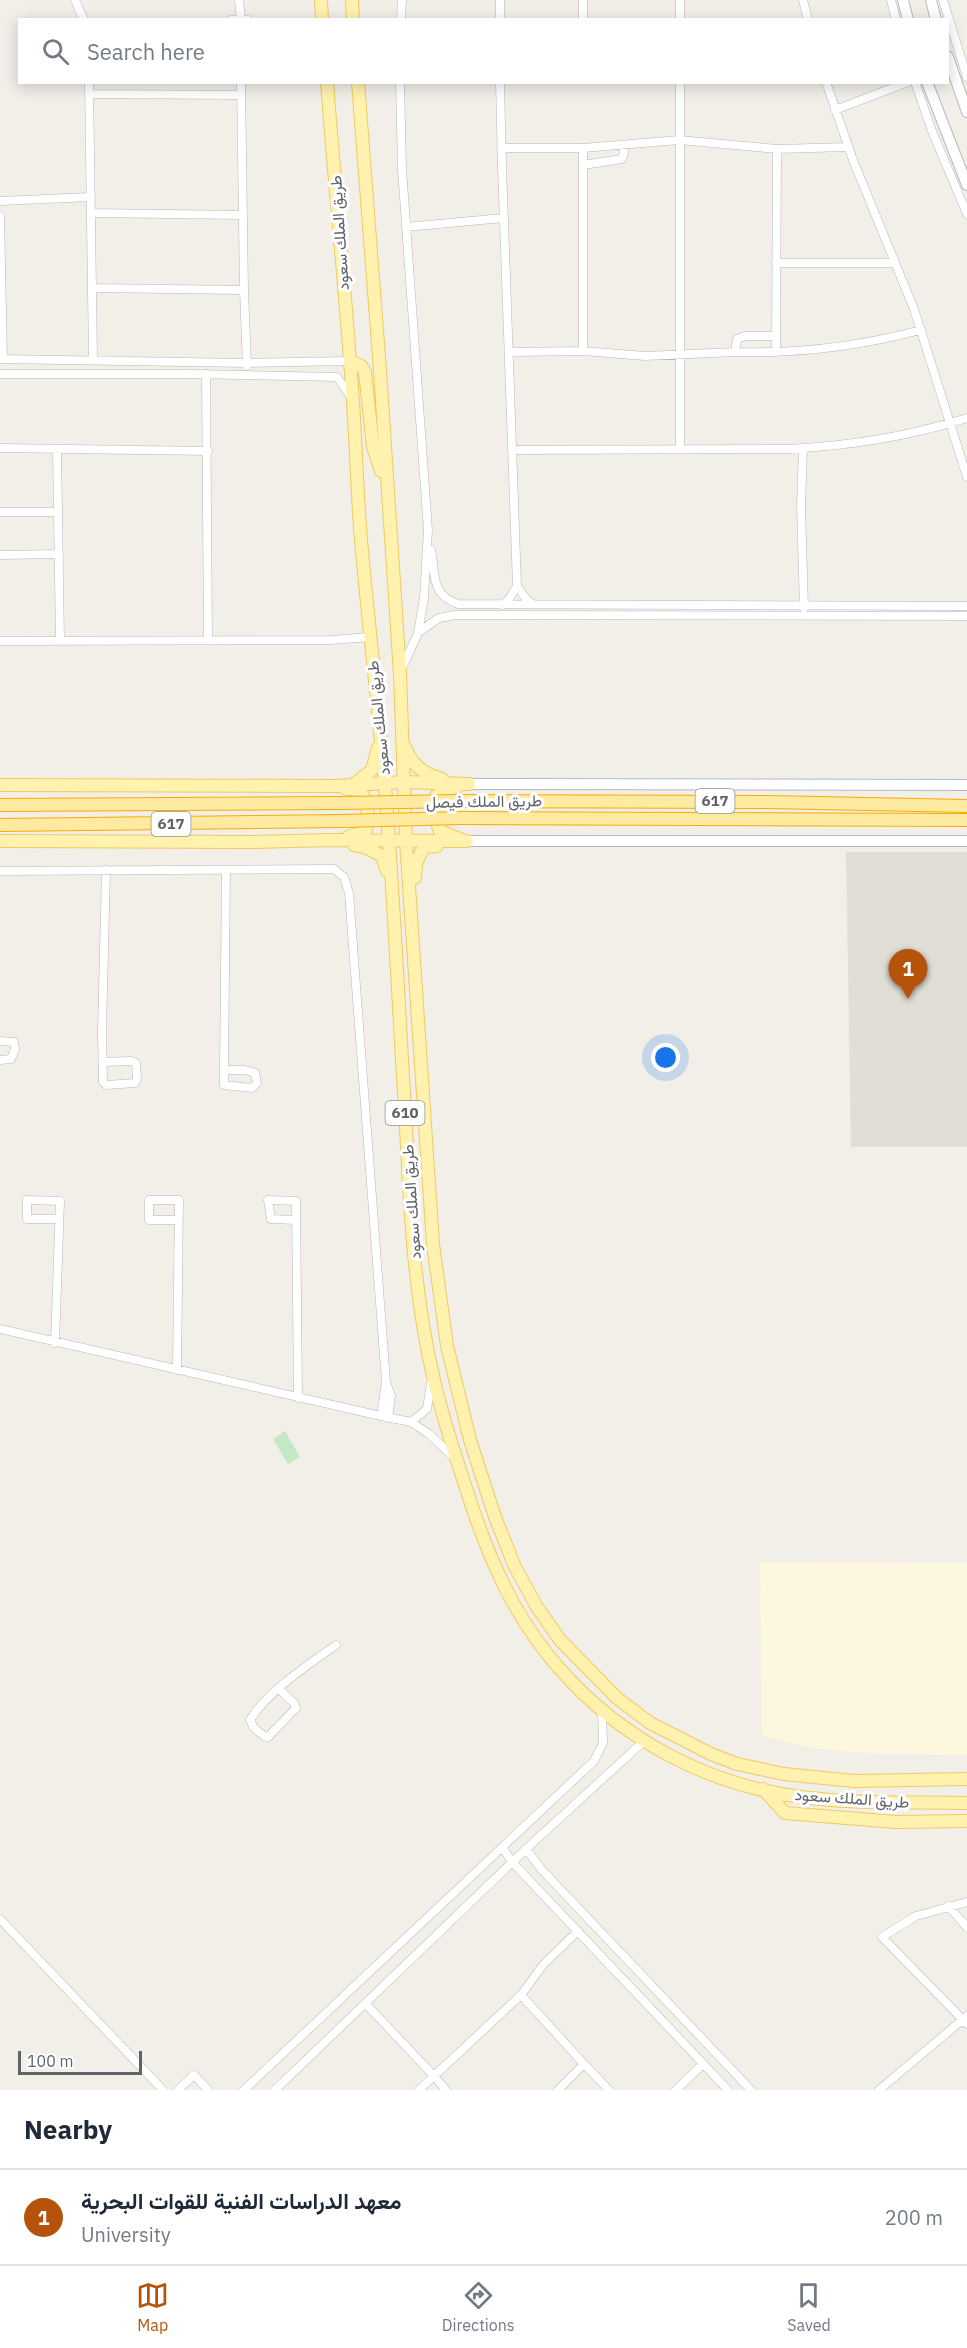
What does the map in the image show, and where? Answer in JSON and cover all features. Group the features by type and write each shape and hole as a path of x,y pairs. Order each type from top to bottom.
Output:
{"highway":[{"name":"طريق الملك فيصل","path":"0,805 744,801 967,806"},
{"name":"طريق الملك فيصل","path":"0,825 462,818 967,820"}],"main road":[{"path":"321,0 322,18"},
{"path":"351,0 353,18"},
{"path":"903,0 908,18"},
{"path":"931,0 936,18"},
{"path":"949,60 967,112"},
{"name":"طريق الملك سعود","path":"327,84 353,401 360,525 390,841 412,1238 422,1317 433,1375 456,1460 493,1564 518,1612 558,1668 602,1711 643,1742 687,1765 763,1790 802,1797 967,1803"},
{"name":"طريق الملك سعود","path":"358,84 380,370 399,674 406,841 433,1244 447,1346 470,1440 495,1517 515,1567 537,1607 560,1640 617,1698 650,1723 711,1754 761,1769 822,1779 967,1779"},
{"path":"928,84 967,185"},
{"path":"350,361 361,366 365,372 373,447 380,465 388,517"},
{"path":"354,784 372,770 376,763 381,735"},
{"path":"401,736 411,761 426,774 439,779 469,784"},
{"path":"0,785 336,786 385,782 967,784"},
{"path":"467,841 440,831 436,824 434,808 436,795 442,791 469,784"},
{"path":"330,840 360,834 366,830 367,824 365,799 358,790 336,786"},
{"path":"330,840 367,848 382,856 386,863 393,904"},
{"path":"411,906 417,863 424,848 467,841"},
{"path":"0,842 967,841"},
{"path":"763,1790 785,1813 896,1822 967,1821"}],"street":[{"path":"75,0 83,18"},
{"path":"239,0 241,18"},
{"path":"401,18 402,0"},
{"path":"500,0 500,18"},
{"path":"583,0 583,18"},
{"path":"680,0 680,18"},
{"path":"803,0 808,18"},
{"path":"891,0 896,18"},
{"path":"943,0 949,18"},
{"path":"949,19 967,77"},
{"path":"89,84 93,360"},
{"path":"241,84 244,290 246,363 249,375"},
{"path":"400,84 406,227 428,530 434,577 441,594 458,604 967,606"},
{"path":"501,84 503,218 518,586 526,599 534,605"},
{"path":"680,84 680,449"},
{"path":"827,84 848,147 921,330 967,477"},
{"path":"835,110 903,84"},
{"path":"916,84 932,131 967,214"},
{"path":"89,94 242,95"},
{"path":"501,148 583,148 679,140 777,149 848,147"},
{"path":"583,165 622,159 623,145"},
{"path":"583,148 583,351"},
{"path":"776,352 777,149"},
{"path":"0,201 91,197"},
{"path":"91,213 243,214"},
{"path":"0,216 2,359 246,363 350,361"},
{"path":"406,227 503,218"},
{"path":"776,263 895,263"},
{"path":"93,288 244,290"},
{"path":"508,352 583,351 645,356 776,352 844,347 921,330"},
{"path":"735,352 737,339 745,336 776,336"},
{"path":"0,374 206,374 337,378 344,384 353,401"},
{"path":"206,374 208,640"},
{"path":"512,450 803,448 878,441 967,418"},
{"path":"0,448 208,451"},
{"path":"803,448 801,506 804,616"},
{"path":"57,449 60,641"},
{"path":"0,512 58,512"},
{"path":"399,674 418,633 424,598 428,530"},
{"path":"0,555 59,554"},
{"path":"502,605 518,586"},
{"path":"418,633 439,618 455,615 967,616"},
{"path":"0,641 331,640 370,637"},
{"path":"0,871 334,869 344,877 349,893 386,1382 384,1417"},
{"path":"103,1062 131,1061 136,1063 135,1083 106,1085 103,1082 102,1033 106,870"},
{"path":"224,1070 226,870"},
{"path":"0,1041 14,1042 15,1049 12,1059 0,1060"},
{"path":"55,1343 60,1201 27,1200 27,1219 59,1219"},
{"path":"177,1370 178,1220 178,1200 149,1200 149,1220 178,1220"},
{"path":"296,1220 298,1398"},
{"path":"0,1329 411,1422 429,1434 456,1460"},
{"path":"411,1422 427,1409 433,1375"},
{"path":"279,1689 294,1703 296,1708 267,1737 254,1728 250,1719 279,1689 297,1673 336,1645"},
{"path":"244,2090 594,1761 603,1743 602,1711"},
{"path":"275,2090 526,1849 643,1742"},
{"path":"502,1847 513,1863 729,2090"},
{"path":"526,1849 542,1870 751,2090"},
{"path":"881,2089 966,2020 882,1937 916,1916 967,1902"},
{"path":"948,1906 967,1927"},
{"path":"0,1919 163,2090"},
{"path":"419,2090 521,1995 543,1965 578,1931"},
{"path":"521,1995 609,2090"},
{"path":"366,2004 446,2090"},
{"path":"558,2090 584,2064"},
{"path":"676,2090 704,2064"},
{"path":"180,2089 194,2075 208,2090"}],"shaded area":[{"path":"846,852 967,852 967,1147 851,1147"},
{"path":"760,1562 967,1563 967,1755 883,1754 812,1748 762,1736"}],"green space":[{"path":"285,1431 300,1457 288,1464 273,1439"}],"place":[{"name":"معهد الدراسات الفنية للقوات البحرية","path":"908,999"}]}
